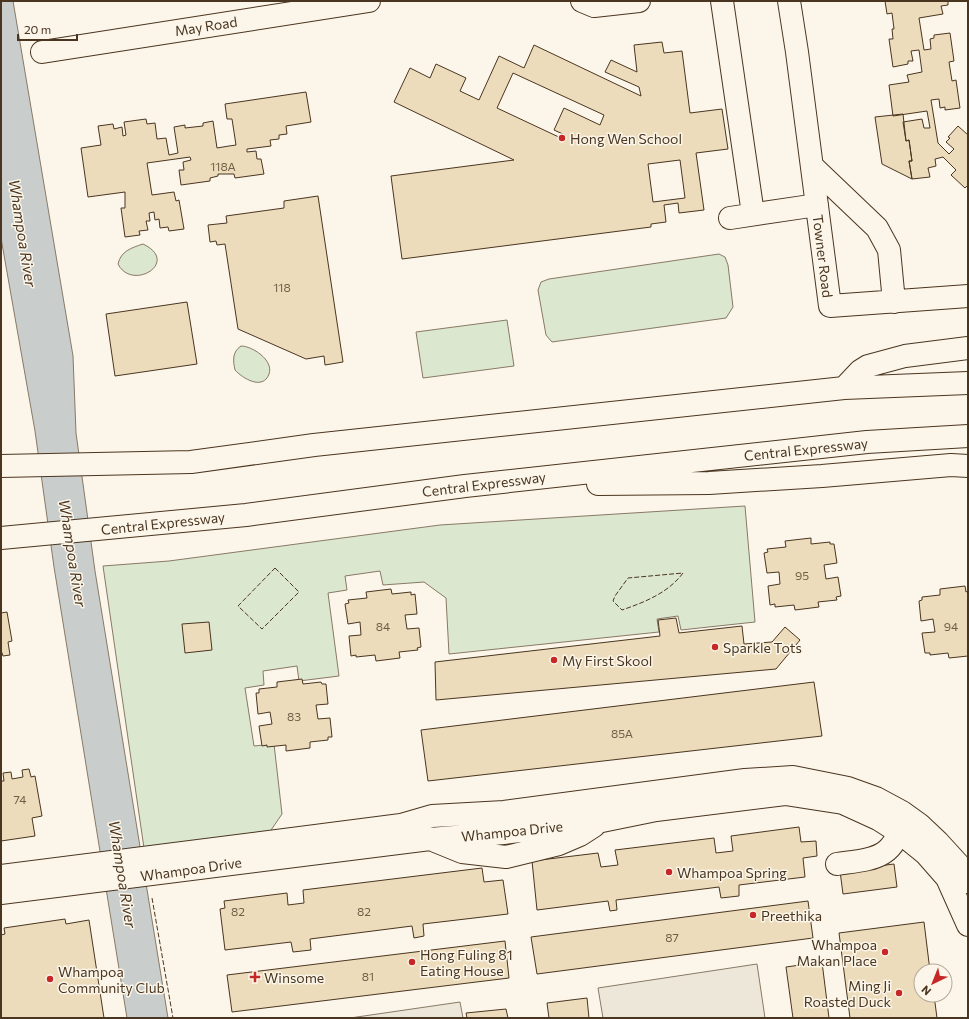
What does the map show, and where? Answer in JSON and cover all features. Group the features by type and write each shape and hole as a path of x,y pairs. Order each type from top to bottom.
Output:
{"main road":[{"name":"May Road","path":"42,52 369,1"},
{"path":"582,1 594,6 639,1"},
{"path":"722,1 753,214"},
{"name":"Towner Road","path":"789,1 830,306 968,296"},
{"path":"812,166 877,228 889,250 894,302"},
{"path":"730,218 817,205"},
{"path":"844,388 860,371 868,366 905,356 968,348"},
{"path":"7,466 191,462 314,445 844,388 968,383"},
{"name":"Central Expressway","path":"1,538 246,515 465,486 867,442 968,436"},
{"path":"465,486 709,483 822,476 951,465 968,466"},
{"name":"Whampoa Drive","path":"155,865 400,825 432,816 504,812 766,779 793,778 848,788 876,798 901,822 946,878 968,925"},
{"name":"Whampoa Drive","path":"1,893 76,875 155,865 504,833 602,821 656,810 784,794 843,803 878,819 901,822 938,842 959,865 968,882"},
{"path":"837,864 872,859 882,856 892,846 901,822"},
{"name":"Whampoa Drive","path":"5,872 76,875"}],"green space":[{"path":"143,244 153,251 157,259 155,266 150,271 142,275 133,275 125,272 118,264 121,256 131,249"},
{"path":"719,254 725,257 728,265 733,307 726,318 552,342 546,335 538,290 541,282 549,279"},
{"path":"507,320 514,366 423,378 416,332"},
{"path":"241,346 251,348 256,351 268,364 270,369 269,374 262,382 247,379 235,370 235,354"},
{"path":"745,506 755,622 681,630 678,616 657,619 659,632 449,654 446,598 424,582 383,585 380,571 345,576 347,590 328,593 339,676 299,681 297,666 263,671 264,685 245,688 254,746 274,744 282,814 267,836 145,855 103,566 169,561 440,525"}],"shaded area":[{"path":"757,964 765,1018 603,1018 598,988"},
{"path":"460,1002 463,1018 350,1018"}],"water":[{"name":"Whampoa River","path":"1,1 13,1 73,356 76,433 95,571 168,1018 127,1018 54,567 35,431 1,238"}],"building":[{"path":"885,1 948,1 948,5 941,6 943,14 919,18 924,50 931,49 930,39 934,38 934,35 950,33 954,61 949,62 952,81 956,80 960,108 945,110 945,107 940,108 939,99 931,100 938,143 949,154 954,149 946,142 950,138 948,137 958,126 968,135 968,185 965,188 951,175 956,170 943,157 935,159 936,166 928,168 930,177 912,179 909,161 912,161 909,140 906,141 903,122 922,119 924,128 930,128 927,111 893,116 889,85 909,82 907,75 922,72 919,50 911,51 913,61 908,61 908,64 893,67 889,39 893,39 892,29 894,29 892,13 887,14"},
{"path":"662,42 664,53 682,51 690,113 722,109 728,149 696,153 704,210 679,213 678,203 664,205 666,222 651,224 651,227 402,259 391,176 514,160 394,102 410,68 430,78 436,64 466,78 460,91 479,100 499,56 524,68 534,45 641,96 639,87 605,72 611,60 637,72 634,45","holes":["513,73 604,115 600,125 564,108 554,130 565,135 563,139 497,108","680,160 685,198 653,202 648,164"]},
{"path":"306,92 311,122 286,126 287,134 279,135 279,139 270,140 271,146 247,149 247,152 256,151 257,159 261,159 264,174 235,178 234,174 218,174 218,176 210,178 210,181 181,185 179,170 184,170 183,162 191,160 190,157 147,163 152,195 174,192 176,201 179,200 184,229 169,231 168,227 160,228 159,219 155,220 154,212 149,213 150,221 146,221 148,230 139,231 140,235 125,237 121,208 125,208 125,192 88,197 81,148 101,145 98,126 113,124 114,129 122,127 123,136 126,135 124,122 146,119 147,124 155,123 157,139 166,138 169,155 178,153 174,127 185,125 185,128 203,126 203,123 213,121 217,148 236,145 232,119 227,119 225,104"},
{"path":"903,114 906,141 909,140 912,161 909,161 912,179 882,164 875,117"},
{"path":"318,196 343,362 325,365 324,356 306,359 238,329 225,244 217,245 216,241 210,242 208,225 227,223 226,216 284,208 284,201"},
{"path":"187,302 197,364 115,376 106,314"},
{"path":"811,538 811,544 830,542 830,544 834,544 837,563 824,565 826,579 838,577 841,596 836,597 837,600 818,602 819,607 795,610 794,605 775,607 775,604 770,605 768,586 780,584 779,572 767,573 764,553 768,552 767,549 786,547 785,541"},
{"path":"965,586 966,592 968,591 968,656 949,658 948,653 930,655 930,653 925,653 922,633 935,632 933,619 921,621 919,601 922,600 922,597 940,595 940,589"},
{"path":"391,589 392,594 411,592 411,595 415,594 417,614 405,615 407,629 419,628 421,647 417,648 418,650 399,652 400,658 376,661 375,655 356,657 356,655 351,656 349,636 361,635 360,622 348,624 345,604 349,603 348,600 367,598 366,592"},
{"path":"7,612 12,641 8,642 10,655 3,656 1,650 1,613"},
{"path":"676,618 679,633 742,626 744,644 772,642 785,627 800,640 776,669 436,700 435,662 660,636 658,620"},
{"path":"209,622 212,650 185,653 182,624"},
{"path":"302,679 303,684 321,682 322,684 326,684 328,704 316,705 318,719 330,718 332,737 328,737 328,740 310,742 310,748 286,751 286,745 267,747 267,745 262,746 259,726 272,724 270,712 258,714 256,693 259,693 259,689 277,687 277,682"},
{"path":"814,682 822,736 428,781 421,730"},
{"path":"29,769 31,777 35,776 42,816 32,818 35,836 1,841 1,781 4,781 3,773 11,772 12,779 23,777 22,770"},
{"name":"Whampoa Spring","path":"799,827 801,842 816,841 817,856 803,858 805,877 739,885 739,896 721,898 719,887 616,900 617,910 610,911 608,901 537,910 532,861 598,853 601,867 618,865 615,850 714,838 716,853 733,851 731,836"},
{"path":"894,864 897,887 843,894 840,871"},
{"path":"482,868 484,882 503,880 508,914 423,924 424,936 414,938 412,926 310,939 311,950 293,952 291,942 225,950 220,909 225,908 224,901 287,893 288,905 304,903 303,890"},
{"path":"808,901 813,938 537,974 531,937"},
{"name":"Whampoa Community Club","path":"65,919 66,924 89,920 104,1018 1,1018 1,935 5,934 4,928"},
{"name":"Whampoa Makan Place","path":"924,922 929,963 913,963 913,1003 935,1003 937,1018 850,1018 839,933"},
{"path":"505,941 509,978 232,1012 227,975"},
{"path":"822,962 829,1018 793,1018 786,967"},
{"path":"587,998 589,1018 549,1018 547,1003"},
{"path":"506,1009 508,1018 467,1018 466,1013"}],"fence":[{"path":"275,568 299,592 262,629 238,606 275,568"},
{"path":"683,573 670,586 656,596 639,604 622,610 613,601 628,578 683,573"},
{"path":"152,898 173,1018"}],"place":[{"name":"Hong Wen School","path":"562,138"},
{"name":"Sparkle Tots","path":"715,647"},
{"name":"My First Skool","path":"554,660"},
{"name":"Whampoa Spring","path":"669,872"},
{"name":"Preethika","path":"753,915"},
{"name":"Whampoa Makan Place","path":"885,952"},
{"name":"Hong Fuling 81 Eating House","path":"412,962"},
{"name":"Winsome","path":"255,977"},
{"name":"Whampoa Community Club","path":"50,979"},
{"name":"Ming Ji Roasted Duck","path":"899,993"}]}
